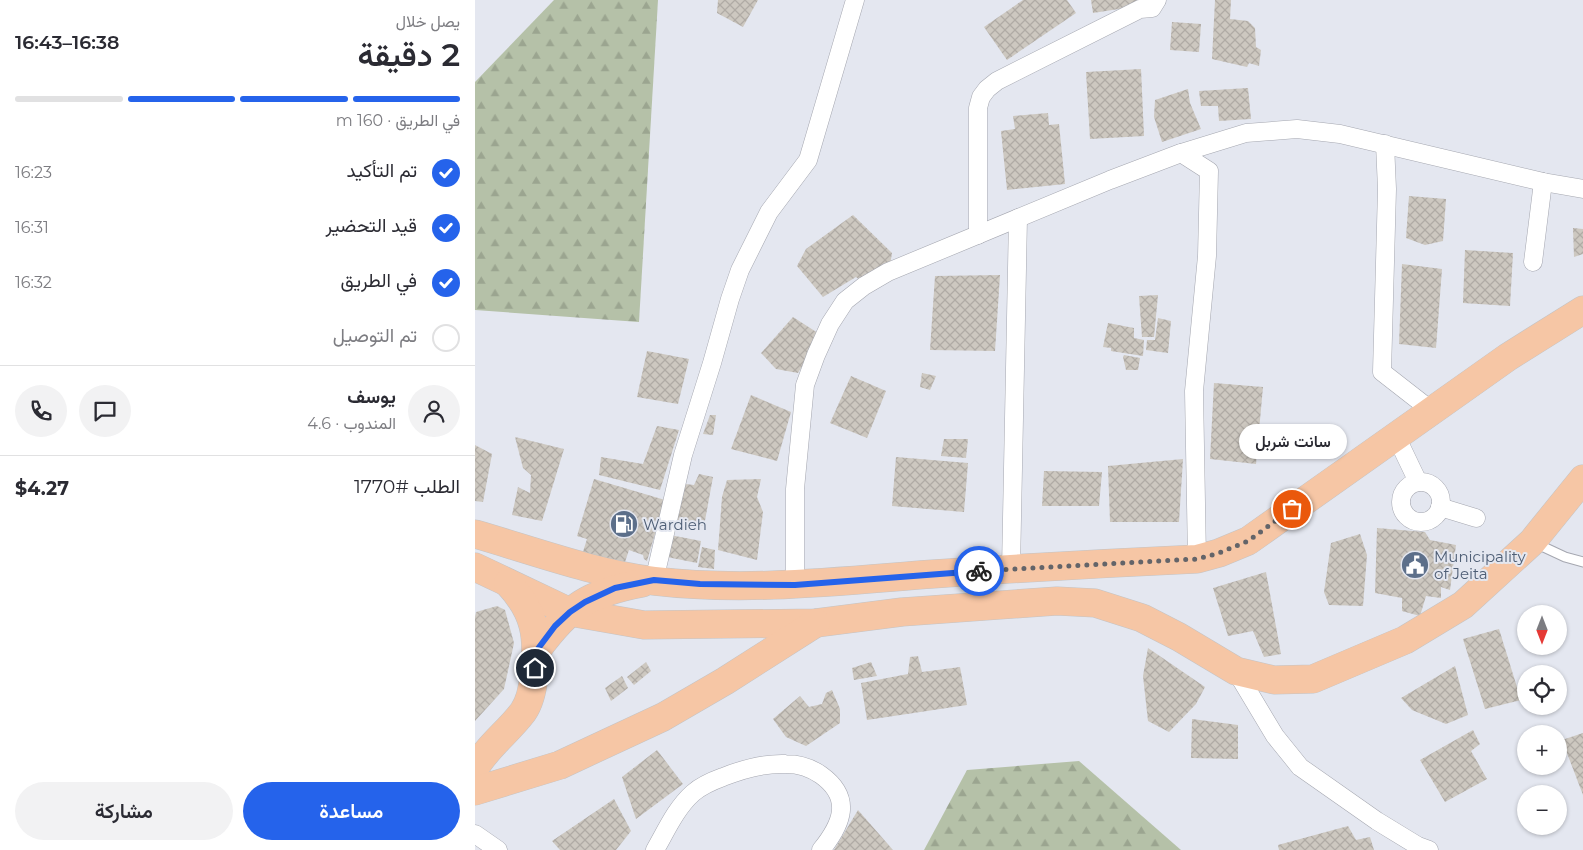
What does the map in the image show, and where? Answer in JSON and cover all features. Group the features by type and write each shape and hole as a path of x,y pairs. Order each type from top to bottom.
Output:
{"highway":[{"path":"475,534 611,573 654,580 700,584 795,585 1011,568 1197,559 1219,553 1248,541 1508,357 1583,310"},
{"path":"475,567 570,612 644,625 817,623 902,612 1037,602 1095,603 1142,618 1179,637 1236,671 1274,680 1313,680 1405,640 1463,605 1532,542 1583,479"},
{"path":"537,650 555,626 570,612 602,593 615,588 654,580"},
{"path":"475,768 524,710 533,685 537,650 533,623 518,594 508,583"},
{"path":"475,791 560,765 663,717 725,681 817,623"}],"street":[{"path":"654,580 683,455 740,270 769,212 808,160 855,0"},
{"path":"978,235 978,108 981,97 987,89 1011,73 1140,9 1152,8 1157,0"},
{"path":"795,585 795,489 805,385 830,324 845,301 888,272 1181,153 1246,133 1297,129 1340,134 1543,182 1583,189"},
{"path":"1385,144 1387,189 1382,372 1432,411"},
{"path":"1181,153 1209,171 1207,256 1194,391 1197,559"},
{"path":"1533,262 1543,182"},
{"path":"1011,568 1017,218"},
{"path":"1396,436 1418,482"},
{"path":"1426,482 1438,492 1441,499 1440,507 1437,514 1431,519 1416,521 1409,518 1403,512 1401,504 1405,489 1411,484 1426,482"},
{"path":"1440,507 1476,518"},
{"path":"1236,671 1275,736 1300,768 1377,821 1418,846 1429,850"},
{"path":"655,850 677,813 693,793 705,784 757,766 786,764 802,766 820,774 832,783 841,796 841,809 837,825 830,839 821,850"},
{"path":"475,834 498,850"}],"lane":[{"path":"1532,542 1565,557 1583,562"}],"green space":[{"path":"554,0 658,0 639,322 475,310 475,82"},
{"path":"1079,761 1181,850 924,850 967,770"}],"building":[{"path":"718,0 758,0 743,27 717,13"},
{"path":"1023,0 1067,0 1076,13 1007,60 984,27"},
{"path":"1091,0 1151,0 1151,4 1093,13"},
{"path":"1215,0 1231,0 1230,19 1248,21 1255,28 1256,47 1261,50 1259,66 1249,63 1247,67 1212,59"},
{"path":"1172,22 1201,24 1199,52 1170,50"},
{"path":"1141,69 1144,136 1090,139 1086,72"},
{"path":"1248,88 1251,119 1219,121 1218,106 1201,106 1199,91"},
{"path":"1188,89 1190,103 1201,129 1162,142 1154,117 1155,100"},
{"path":"1048,113 1049,125 1059,124 1065,184 1007,190 1001,131 1015,129 1013,116"},
{"path":"1409,196 1446,199 1443,241 1425,245 1406,238"},
{"path":"853,215 892,253 890,265 862,282 856,277 823,297 797,266 806,249"},
{"path":"1573,228 1583,229 1583,254 1574,257"},
{"path":"1465,250 1513,253 1510,306 1463,303"},
{"path":"1402,264 1442,269 1436,348 1399,344"},
{"path":"1000,275 995,351 930,350 935,276"},
{"path":"1158,295 1154,337 1142,337 1139,296"},
{"path":"793,317 821,335 798,373 776,369 761,353"},
{"path":"1158,318 1171,321 1168,353 1146,350 1147,340 1155,340"},
{"path":"1108,323 1134,328 1134,338 1144,340 1143,356 1111,351 1111,348 1103,347"},
{"path":"647,351 689,359 678,404 637,397"},
{"path":"1124,355 1140,358 1138,370 1126,370"},
{"path":"922,373 936,376 930,390 920,387"},
{"path":"851,376 886,391 867,438 830,423"},
{"path":"1214,383 1263,387 1256,464 1210,459"},
{"path":"751,395 791,412 777,461 731,449"},
{"path":"710,415 716,415 713,435 703,434"},
{"path":"657,426 679,430 660,490 599,475 601,457 643,464"},
{"path":"515,437 564,449 542,521 512,515 518,487 530,493 531,475 523,468"},
{"path":"944,439 968,439 966,458 941,456"},
{"path":"475,445 492,454 483,502 475,501"},
{"path":"896,457 968,463 964,512 892,506"},
{"path":"1183,459 1179,522 1110,522 1108,466"},
{"path":"1044,471 1102,472 1099,506 1042,506"},
{"path":"699,474 713,477 704,526 674,519 685,484 694,485"},
{"path":"594,479 665,500 647,561 643,555 629,550 622,571 581,558 587,539 577,536"},
{"path":"761,479 757,497 763,512 757,560 718,550 722,497 727,480"},
{"path":"1377,528 1425,532 1430,540 1456,545 1450,590 1441,587 1441,598 1426,596 1420,616 1402,611 1402,598 1375,593"},
{"path":"1360,534 1367,555 1363,606 1329,605 1324,592 1331,543"},
{"path":"670,535 701,541 697,563 667,557"},
{"path":"702,547 715,550 714,569 698,567"},
{"path":"1266,572 1281,654 1264,657 1253,631 1228,636 1213,588"},
{"path":"497,606 505,610 514,643 504,689 475,721 475,617 476,612"},
{"path":"1499,629 1517,687 1517,701 1485,709 1463,639"},
{"path":"1148,648 1205,687 1196,704 1169,732 1148,721 1143,676"},
{"path":"918,656 922,672 960,667 967,705 867,720 861,683 908,674 910,657"},
{"path":"646,662 651,671 634,685 627,677"},
{"path":"871,662 877,676 854,680 852,668"},
{"path":"1455,666 1468,715 1446,724 1412,710 1401,698"},
{"path":"622,676 628,688 611,701 605,688"},
{"path":"832,690 840,709 840,723 806,746 786,737 773,719 800,696 809,707 822,704 826,693"},
{"path":"1192,719 1238,725 1238,759 1191,758"},
{"path":"1473,730 1480,744 1471,751 1487,779 1445,802 1420,760"},
{"path":"1583,733 1583,795 1567,753 1567,738"},
{"path":"657,750 683,784 636,819 622,777"},
{"path":"614,799 631,831 616,850 560,850 552,841"},
{"path":"858,810 893,850 834,850"},
{"path":"1348,826 1356,840 1370,837 1374,850 1279,850 1278,845"}],"way so far":[{"path":"979,571 1197,559 1219,553 1248,541 1292,509"}],"place":[{"name":"سانت شربل","path":"1292,509"},
{"name":"Wardieh","path":"624,524"},
{"name":"Municipality of Jeita","path":"1415,565"}],"route":[{"path":"535,668 537,650 555,626 570,612 585,602 615,588 654,580 700,584 795,585 979,571"}]}
